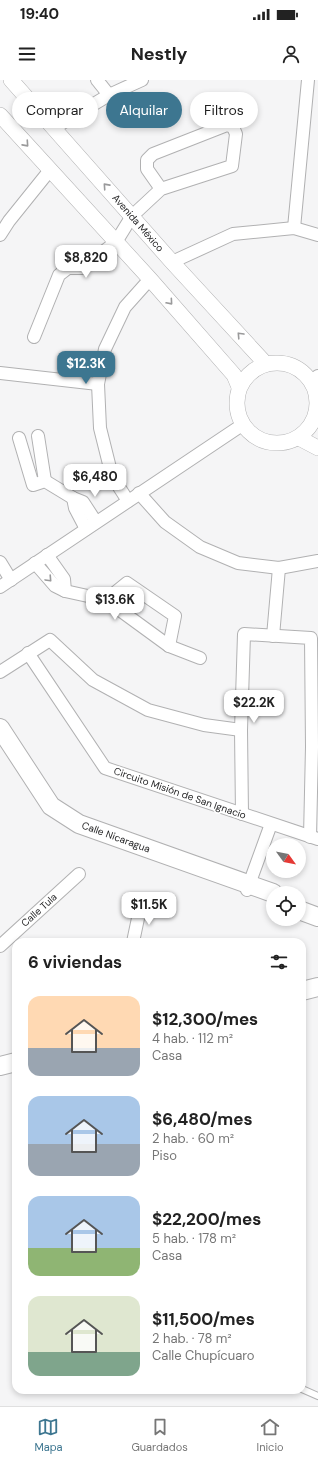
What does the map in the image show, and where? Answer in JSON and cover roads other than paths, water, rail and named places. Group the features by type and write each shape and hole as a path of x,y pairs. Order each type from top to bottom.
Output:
{"main road":[{"name":"Calle Nicaragua","path":"0,728 51,806 79,824 248,887 266,896"},
{"name":"Calle Nicaragua","path":"0,742 48,812 75,830 248,887 266,891"},
{"path":"306,905 318,909"},
{"path":"306,913 318,917"},
{"path":"306,990 318,987"},
{"path":"0,1066 12,1063"}],"street":[{"name":"Avenida México","path":"11,80 22,92"},
{"path":"97,80 107,92"},
{"path":"116,92 142,80"},
{"path":"294,228 308,80"},
{"path":"0,115 150,279 234,375 239,388 237,408 242,425 253,436 276,444 299,438 311,426 318,413 318,397 314,385 315,379 297,367 283,362 266,364 250,373 239,388"},
{"path":"34,337 59,275 68,268 82,268 116,242 132,216 160,189 232,166 236,134 233,127 227,125 153,154 147,160 147,169 160,189"},
{"name":"Avenida México","path":"54,128 172,262 266,364"},
{"path":"0,235 4,217 50,170"},
{"path":"172,262 233,234 294,228 318,235"},
{"path":"128,501 112,476 100,428 98,384 105,349 125,307 150,279"},
{"path":"0,373 98,384"},
{"path":"0,587 242,425"},
{"path":"45,481 33,485 20,441 38,438 45,481 73,498 83,502 91,526"},
{"path":"299,438 318,448"},
{"path":"139,493 165,522 200,547 238,563 279,568 318,561"},
{"path":"47,555 64,579 65,591"},
{"path":"0,562 11,580"},
{"path":"35,563 55,586 65,591 106,600 169,646 200,658"},
{"path":"273,636 279,568"},
{"path":"106,600 127,584 175,616 169,646"},
{"path":"242,814 244,634 311,638 315,746 314,838"},
{"path":"0,672 50,640 93,680 148,710 204,725 242,730"},
{"name":"Circuito Misión de San Ignacio","path":"28,653 105,768 314,838"},
{"path":"248,887 271,824"},
{"name":"Calle Tula","path":"0,946 79,874"},
{"path":"134,938 141,904"}],"lane":[{"path":"306,1391 318,1396"}]}
